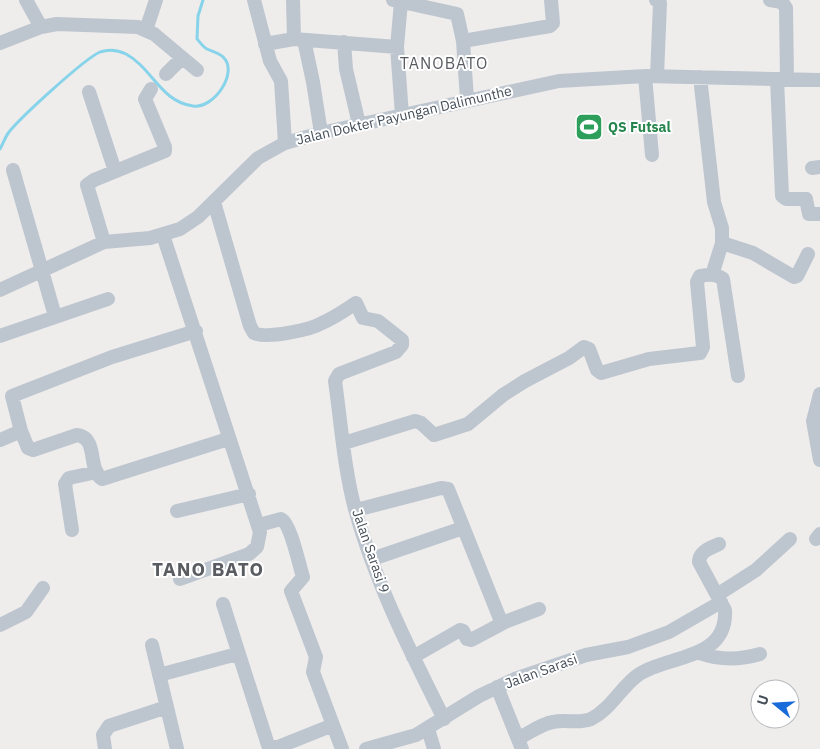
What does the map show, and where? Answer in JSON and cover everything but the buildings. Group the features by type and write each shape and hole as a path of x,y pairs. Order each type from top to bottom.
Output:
{"street":[{"path":"26,0 41,27"},
{"path":"146,30 156,0"},
{"path":"254,0 264,44 272,66 281,82 285,143"},
{"path":"293,0 299,40 313,82 321,133"},
{"path":"463,41 550,26 553,23 551,0"},
{"path":"652,155 651,76 660,3 656,0"},
{"path":"770,0 782,2 786,8 782,79 782,196 786,199 806,199 809,214 820,214"},
{"path":"402,115 397,47 397,1 456,12 460,19 463,41 467,99"},
{"path":"0,43 41,27 57,24 126,26 146,30 196,70"},
{"path":"264,44 299,40 397,47"},
{"path":"344,42 346,69 359,124"},
{"path":"166,74 182,58"},
{"name":"Jalan Dokter Payungan Dalimunthe","path":"0,290 104,242 163,235 190,224 258,158 285,143 321,133 467,99 558,81 651,76 820,80"},
{"path":"700,78 711,183 715,207 722,228 722,243 712,275"},
{"path":"104,242 87,185 115,171 165,151 165,146 146,99 151,89"},
{"path":"89,92 115,171"},
{"path":"13,170 40,270 55,316"},
{"name":"Jalan Sarasi 9","path":"214,202 250,326 254,333 264,336 310,328 323,323 356,303 363,318 378,321 402,340 402,345 396,352 338,374 335,381 356,510 372,559 413,657 444,719"},
{"path":"163,235 196,331 228,439 259,525 259,544 249,554 180,579"},
{"path":"722,243 753,253 794,277 798,274 808,254"},
{"path":"344,443 415,421 421,423 434,436 459,428 468,424 503,395 525,381 570,358 584,347 589,349 598,372 603,373 649,359 700,353 703,347 697,282 700,276 712,275 723,279 738,376"},
{"path":"0,336 108,299"},
{"path":"196,331 112,357 12,396 20,431 28,448 33,450 77,435 83,436 88,440 97,472 102,479 228,439"},
{"path":"820,394 812,421 820,460"},
{"path":"0,440 20,431"},
{"path":"72,530 65,484 69,478 97,472"},
{"path":"356,510 445,488 448,490 500,619 505,622"},
{"path":"177,511 248,494"},
{"path":"259,525 281,519 285,522 303,577 291,591 316,657 313,672 342,749"},
{"path":"372,559 463,528"},
{"name":"Jalan Sarasi","path":"372,748 405,739 428,729 479,696 497,687 586,655 628,647 662,635 719,598 756,570 790,539"},
{"path":"497,687 520,743 549,723 592,718 611,703 638,675 699,653 720,634 726,616 699,557 703,552 719,544"},
{"path":"0,625 26,612 44,588"},
{"path":"222,604 237,654 270,747 278,747 333,725"},
{"path":"413,657 460,630 463,630 467,639 471,640 505,622 539,608"},
{"path":"152,645 177,749"},
{"path":"699,653 730,658 748,658 760,654"},
{"path":"160,675 237,654"},
{"path":"105,749 105,730 109,726 167,707"},
{"path":"428,729 434,749"}],"waterway":[{"path":"0,149 9,132 38,102 81,65 103,51 113,50 126,54 143,67 165,91 182,103 193,106 209,102 222,89 226,81 228,64 224,58 206,48 197,39 198,16 203,0"}],"place":[{"name":"QS Futsal","path":"589,127"}],"district":[{"name":"TANOBATO","path":"444,63"},
{"name":"TANO BATO","path":"208,569"}]}
